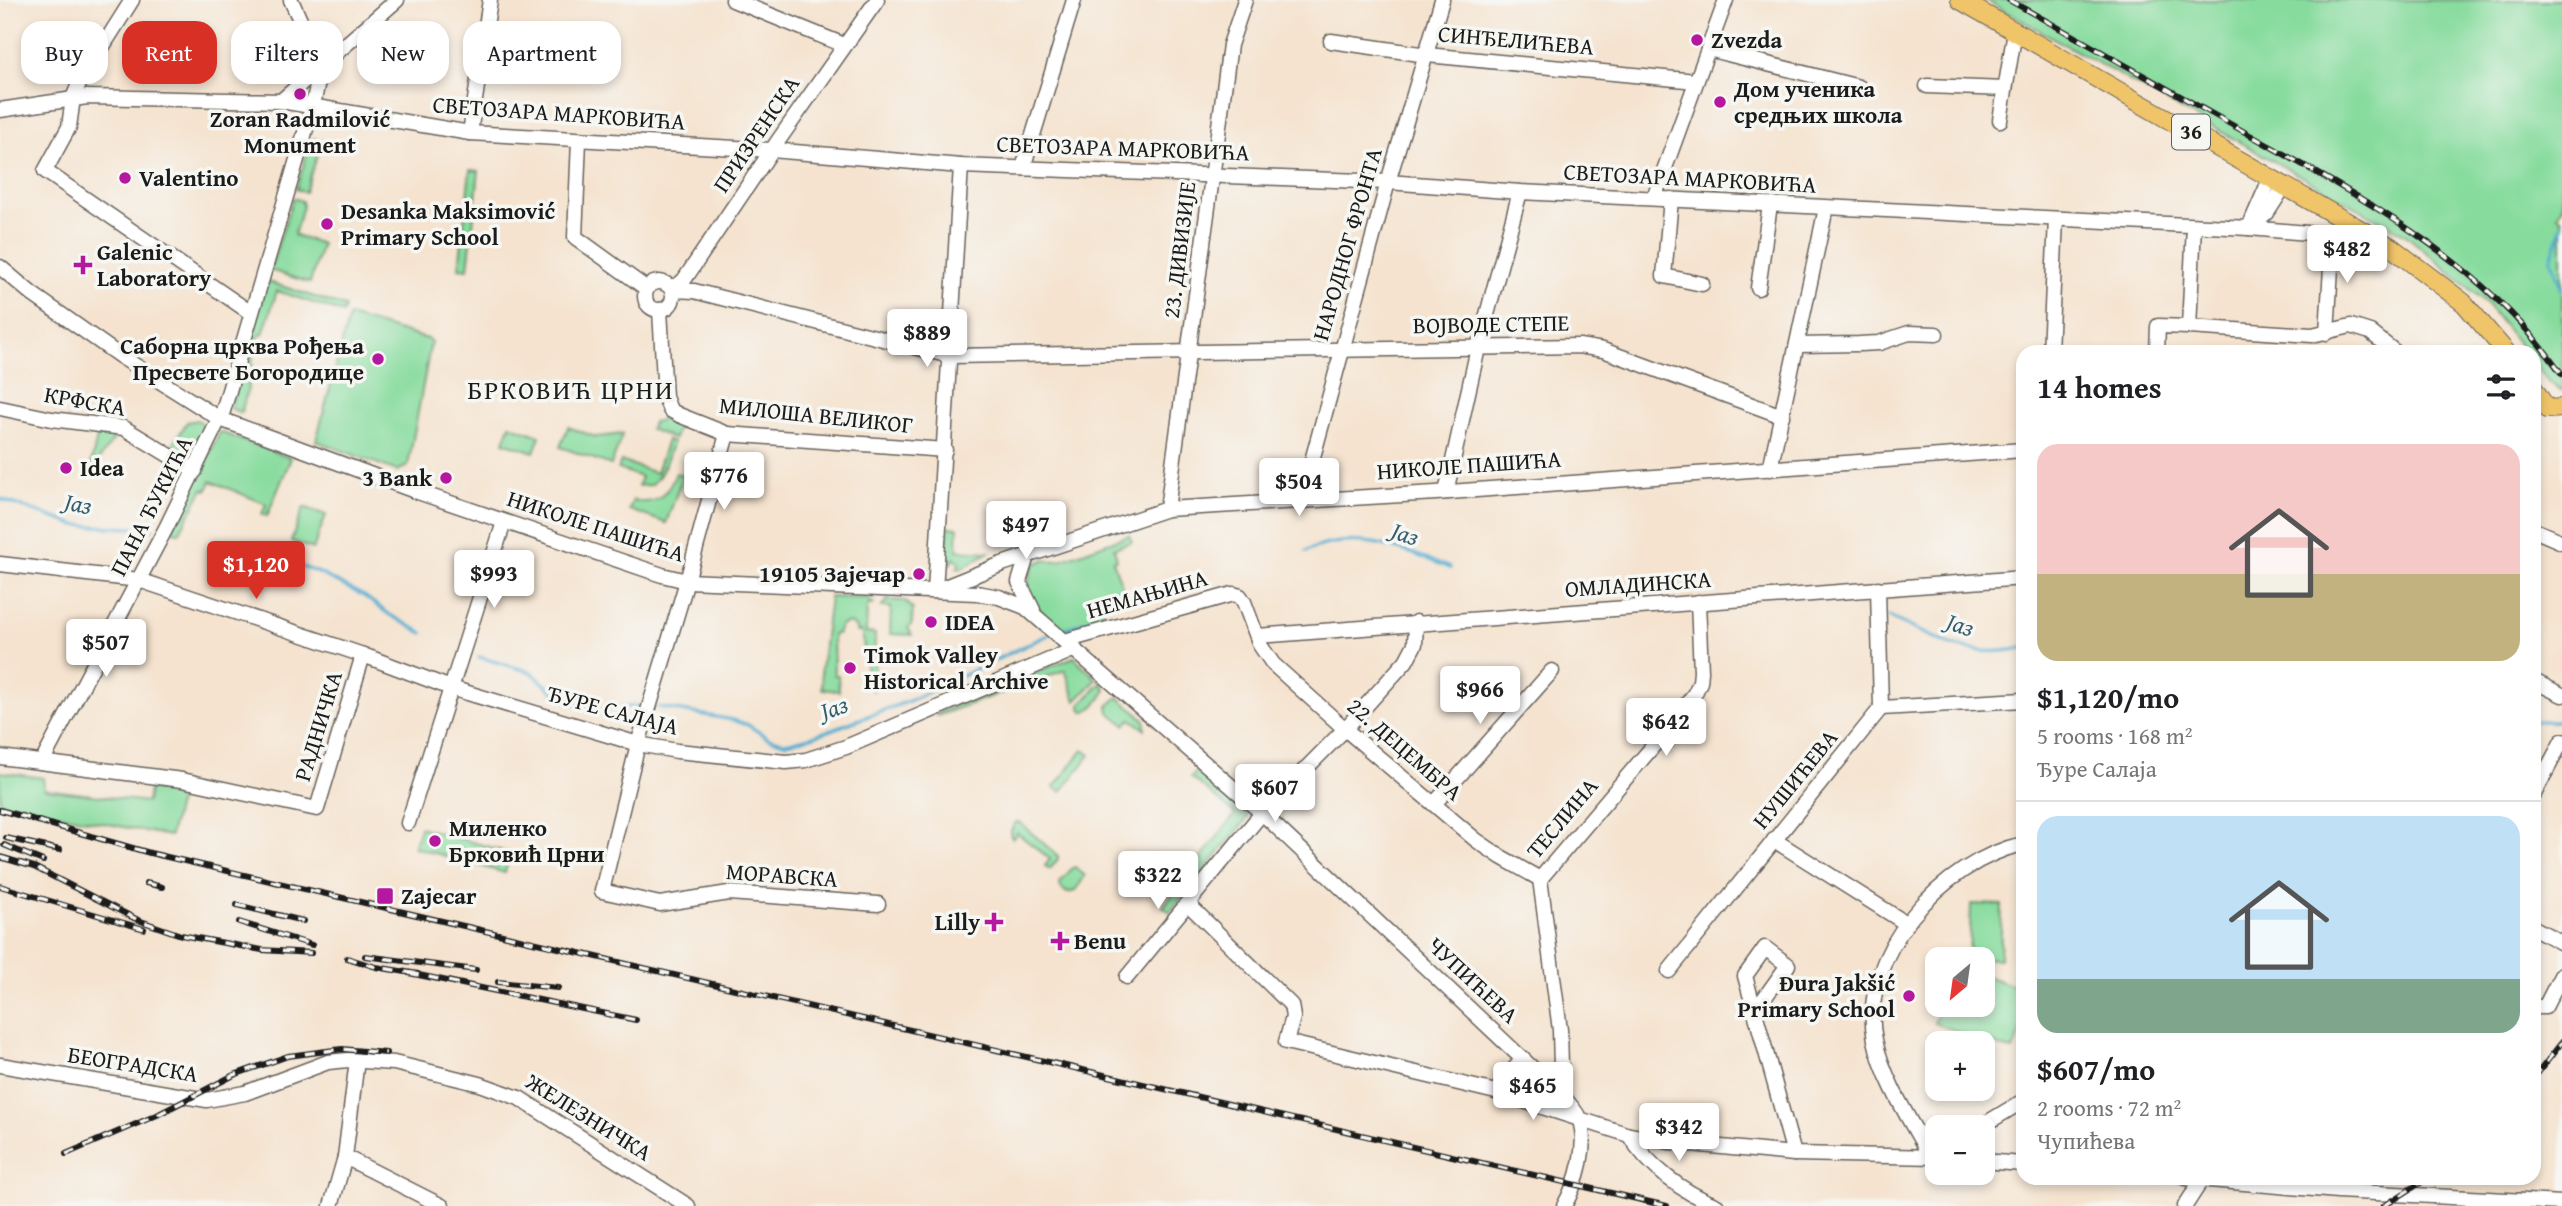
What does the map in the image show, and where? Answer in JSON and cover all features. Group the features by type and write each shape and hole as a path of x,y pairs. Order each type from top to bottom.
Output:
{"main road":[{"name":"36","path":"1960,0 2380,240 2464,303 2500,345"}],"street":[{"path":"132,0 72,98 69,127 45,171 251,313"},
{"path":"290,0 300,21"},
{"path":"343,48 397,0"},
{"path":"470,133 490,0"},
{"path":"733,0 844,45"},
{"name":"ПРИЗРЕНСКА","path":"670,288 684,280 771,150 877,0"},
{"path":"1023,168 1074,0"},
{"name":"23. ДИВИЗИЈЕ","path":"1167,509 1230,45 1245,0"},
{"name":"НАРОДНОГ ФРОНТА","path":"1301,501 1388,181 1442,0"},
{"path":"1654,198 1726,0"},
{"path":"2000,120 2015,31"},
{"name":"СИНЂЕЛИЋЕВА","path":"1331,41 1427,55 1696,81"},
{"path":"1708,49 1860,87"},
{"path":"281,101 301,84"},
{"name":"ПАНА ЂУКИЋА","path":"42,762 139,580 220,419 317,84"},
{"path":"1927,86 2005,89"},
{"name":"СВЕТОЗАРА МАРКОВИЋА","path":"0,110 72,98 281,101 470,133 771,150 961,166 1388,181 1520,192 2249,228 2333,235 2327,333"},
{"path":"579,140 575,237 647,289"},
{"path":"961,166 935,591 999,597 1018,604 1038,617"},
{"path":"2249,228 2278,181"},
{"path":"1446,492 1478,348 1520,192"},
{"path":"1671,199 1664,276 1702,284"},
{"path":"1758,288 1770,205"},
{"path":"1770,469 1826,208"},
{"path":"2050,345 2056,219"},
{"path":"2189,327 2194,226"},
{"name":"НИКОЛЕ ПАШИЋА","path":"0,267 32,294 120,356 220,419 504,522 687,581 935,591 1002,564 1167,509 1446,492 2016,451"},
{"path":"657,282 670,288 671,303 660,310 649,304 645,297 647,289 657,282"},
{"name":"ВОЈВОДЕ СТЕПЕ","path":"670,288 694,291 950,356 1592,347 1782,416"},
{"name":"МИЛОША ВЕЛИКОГ","path":"660,310 665,397 670,410 685,419 727,434 945,450"},
{"path":"2157,345 2158,326 2312,335 2339,328 2360,328 2389,345"},
{"path":"1797,345 1879,343 1909,333 1936,334"},
{"name":"КРФСКА","path":"0,408 52,419 124,428 195,471"},
{"path":"638,744 687,581 727,434"},
{"path":"408,823 504,522"},
{"path":"2541,533 2562,542"},
{"path":"1019,582 1027,556"},
{"name":"ЂУРЕ САЛАЈА","path":"0,564 139,580 363,655 451,688 638,744 725,757 786,762 806,760 846,747 1063,639"},
{"path":"999,597 995,583 1002,564 1014,573 1025,598 1038,617"},
{"name":"ОМЛАДИНСКА","path":"1257,636 2016,578"},
{"path":"1878,588 1881,708 2016,700"},
{"name":"НЕМАЊИНА","path":"1063,639 1233,594 1242,598 1257,636"},
{"name":"ТЕСЛИНА","path":"1556,1089 1561,1068 1560,1030 1540,879 1677,718 1695,693 1701,672 1698,602"},
{"name":"ЧУПИЋЕВА","path":"1038,617 1262,813 1556,1089 1579,1118"},
{"path":"1127,977 1262,813 1345,729 1410,655 1415,644 1416,622"},
{"name":"22. ДЕЦЕМБРА","path":"1257,636 1273,664 1345,729 1476,840 1540,879"},
{"name":"РАДНИЧКА","path":"42,762 199,783 317,810 363,655"},
{"path":"1434,804 1552,671"},
{"path":"2541,684 2562,695"},
{"name":"НУШИЋЕВА","path":"1669,971 1881,708"},
{"path":"2541,781 2562,741"},
{"name":"МОРАВСКА","path":"638,744 602,891 660,904 729,893 878,904"},
{"path":"0,757 42,762"},
{"path":"1774,840 1907,924"},
{"path":"1925,1138 1885,1069 1875,1042 1873,1000 1878,975 1907,924 1938,890 1995,853 2016,846"},
{"path":"1187,903 1291,1005 1293,1017 1286,1042 1496,1092 1629,1135 1691,1145 1794,1154 1925,1155"},
{"path":"2541,932 2562,943"},
{"path":"2541,1004 2562,974"},
{"path":"1755,1011 1794,1154"},
{"path":"1496,1092 1523,1058"},
{"path":"331,1206 345,1157 357,1060"},
{"name":"ЖЕЛЕЗНИЧКА","path":"258,1088 318,1064 357,1060 394,1063 480,1084 519,1098 688,1206"},
{"name":"БЕОГРАДСКА","path":"0,1065 199,1099 232,1097 258,1088"},
{"path":"1995,1118 2016,1105"},
{"path":"1564,1206 1571,1194 1580,1157 1579,1118"},
{"path":"1629,1135 1639,1151 1686,1192 1717,1206"},
{"path":"345,1157 442,1206"},
{"path":"1995,1162 2016,1163"},
{"path":"2185,1206 2198,1185"},
{"path":"2276,1185 2466,1203 2562,1203"},
{"path":"2338,1191 2342,1185"}],"green space":[{"path":"1985,0 2562,0 2562,206 2558,215 2562,219 2562,392 2541,372 2541,345 2519,345 2485,302 2406,235"},
{"path":"312,138 322,141 305,192 296,189"},
{"path":"470,170 479,171 468,269 459,268"},
{"path":"293,198 302,201 303,206 294,235 322,244 310,283 270,270"},
{"path":"266,281 345,307 343,313 277,291 263,334 260,334 256,347 248,345"},
{"path":"349,316 431,342 408,466 397,471 316,441"},
{"path":"246,351 254,354 251,365 254,367 241,413 230,408"},
{"path":"668,411 681,419 674,439 650,429 653,422 659,421"},
{"path":"197,420 209,427 196,451 187,453 172,446 187,422"},
{"path":"510,425 540,436 534,452 504,442"},
{"path":"568,427 596,437 623,434 611,465 560,447"},
{"path":"99,428 119,432 89,473"},
{"path":"220,432 291,458 267,516 262,514 266,504 211,481 207,490 203,489 179,533 172,530"},
{"path":"667,440 673,442 667,460 651,485 638,486 641,477 618,469 621,461 656,473"},
{"path":"676,473 683,476 666,523 629,510 633,500 648,502 660,497"},
{"path":"304,507 326,515 313,549 291,541"},
{"path":"948,527 958,528 957,550 989,552 961,569 957,568 960,563 955,558 950,564 946,558"},
{"path":"1129,535 1132,542 1114,548 1117,559 1113,561 1127,600 1102,607 1103,613 1067,630 1061,630 1048,621 1027,586 1034,564 1044,560 1058,561"},
{"path":"830,597 867,598 874,604 867,606 866,633 875,634 874,690 871,690 871,674 867,673 862,632 857,632 849,623 841,625 837,634 833,634 834,675 838,675 839,691 822,689 821,669"},
{"path":"887,600 905,601 913,609 912,624 908,628 912,635 890,634 891,607 882,607"},
{"path":"1074,657 1097,679 1076,701 1065,670 937,716 936,713"},
{"path":"1101,683 1106,689 1102,696 1094,706 1083,712 1080,705"},
{"path":"1118,697 1145,720 1145,729 1131,719 1125,725 1109,712 1108,706"},
{"path":"1083,750 1090,755 1061,792 1054,787"},
{"path":"1198,770 1246,811 1248,818 1170,912 1163,907 1235,814 1191,777"},
{"path":"0,772 43,778 44,789 147,802 149,789 181,792 170,836 0,803"},
{"path":"1016,822 1058,856 1050,869 1045,866 1050,859 1017,833 1011,837 1010,832"},
{"path":"420,827 510,853 505,873 414,847"},
{"path":"1075,867 1085,876 1075,891 1067,893 1060,883"},
{"path":"1971,904 2002,905 2000,959 1995,959 1995,947 1969,947"},
{"path":"1995,979 2016,987 2016,1043 2013,1051 1995,1045 1995,1031 1957,1031 1934,1023 1936,1017 1995,1017"}],"waterway":[{"path":"2562,226 2551,259 2562,289"},
{"name":"Јаз","path":"0,499 75,525 152,529"},
{"name":"Јаз","path":"1306,551 1343,542 1379,544 1450,568"},
{"name":"Јаз","path":"274,557 317,572 364,596 390,615 423,633"},
{"name":"Јаз","path":"1061,630 1101,616"},
{"name":"Јаз","path":"1889,617 1953,645 1985,651 2016,649"},
{"name":"Јаз","path":"659,707 733,720 748,725 768,738 786,743 814,736 909,701 1048,635"},
{"name":"Јаз","path":"479,657 531,672 562,699 589,708"},
{"name":"Јаз","path":"603,708 639,706"},
{"name":"Јаз","path":"2541,721 2562,721"}],"railway":[{"path":"2009,0 2379,210 2459,266 2496,298 2539,345"},
{"path":"2541,348 2562,374"},
{"path":"0,810 150,853 1667,1206"},
{"path":"6,838 60,850"},
{"path":"4,845 43,861"},
{"path":"0,857 34,867 138,920 181,935 262,950 311,953"},
{"path":"146,883 162,887"},
{"path":"0,886 144,929"},
{"path":"237,905 303,921"},
{"path":"239,922 312,945"},
{"path":"365,956 476,970"},
{"path":"347,958 376,967 418,974"},
{"path":"409,973 636,1020"},
{"path":"498,982 558,988"},
{"path":"2541,1069 2562,1042"},
{"path":"66,1154 157,1115 234,1075 288,1056 342,1049 386,1053"},
{"path":"2384,1206 2417,1185"}],"place":[{"name":"Zvezda","path":"1697,40"},
{"name":"Zoran Radmilović Monument","path":"300,94"},
{"name":"Дом ученика средњих школа","path":"1720,102"},
{"name":"Valentino","path":"125,178"},
{"name":"Desanka Maksimović Primary School","path":"327,224"},
{"name":"Galenic Laboratory","path":"83,265"},
{"name":"Саборна црква Рођења Пресвете Богородице","path":"378,359"},
{"name":"Idea","path":"66,468"},
{"name":"3 Bank","path":"446,478"},
{"name":"19105 Зајечар","path":"919,574"},
{"name":"IDEA","path":"931,622"},
{"name":"Timok Valley Historical Archive","path":"850,668"},
{"name":"Миленко Брковић Црни","path":"435,841"},
{"name":"Zajecar","path":"385,896"},
{"name":"Lilly","path":"994,922"},
{"name":"Benu","path":"1060,941"},
{"name":"Đura Jakšić Primary School","path":"1909,996"}],"district":[{"name":"БРКОВИЋ ЦРНИ","path":"571,390"}]}
